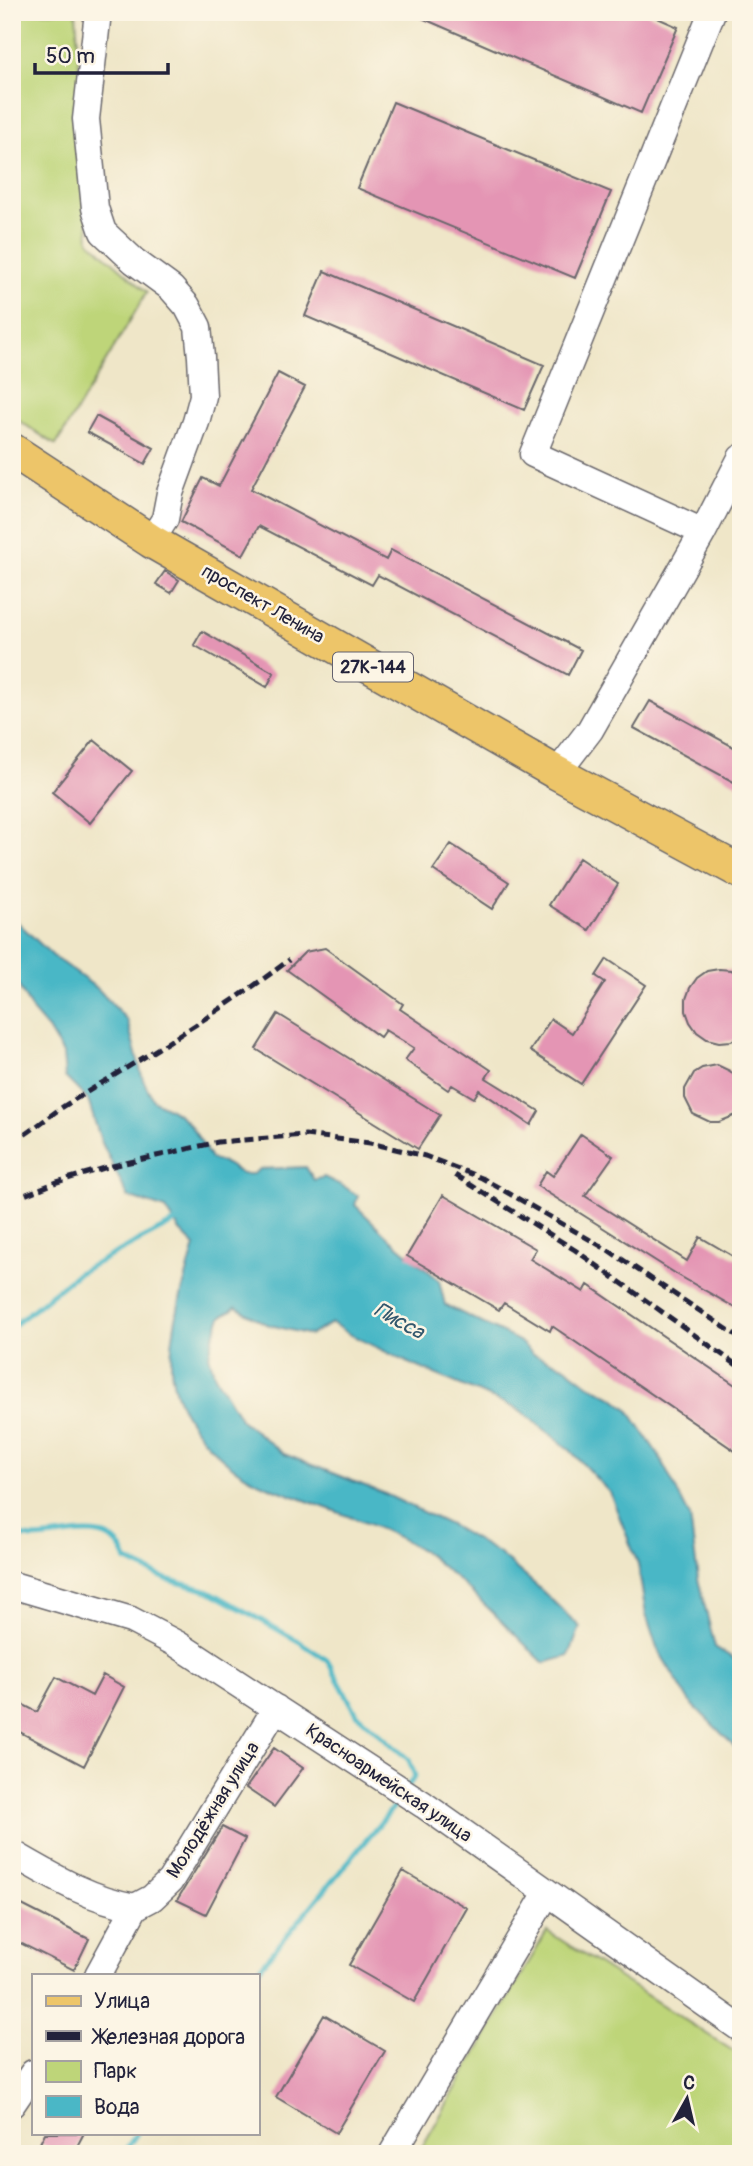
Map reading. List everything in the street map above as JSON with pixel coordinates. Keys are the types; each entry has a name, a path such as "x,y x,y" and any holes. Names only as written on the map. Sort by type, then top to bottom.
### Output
{"main road":[{"name":"проспект Ленина","path":"12,450 151,541 557,772 741,872"}],"street":[{"path":"98,12 86,119 95,208 103,232 134,261 171,288 187,306 198,327 203,396 170,494 165,519 151,541"},
{"path":"703,533 533,454 712,12"},
{"path":"557,772 590,730 703,533 741,458"},
{"name":"Красноармейская улица","path":"15,1592 131,1620 177,1644 424,1805 741,2029"},
{"name":"Молодёжная улица","path":"99,1974 135,1908 152,1898 170,1881 276,1708"},
{"path":"12,1853 70,1887 111,1903 135,1908"},
{"path":"392,2154 547,1893"},
{"path":"12,2104 32,2074"}],"green space":[{"path":"12,12 76,12 89,241 147,292 56,445 12,416"},
{"path":"547,1931 741,2056 741,2154 418,2154"}],"water":[{"name":"Писса","path":"12,917 54,957 98,989 127,1020 143,1080 154,1101 175,1112 188,1124 211,1159 242,1174 253,1174 260,1169 306,1167 314,1180 324,1177 345,1187 358,1196 355,1205 439,1280 445,1305 519,1341 533,1354 564,1366 628,1409 659,1456 690,1517 698,1579 715,1647 741,1663 741,1753 689,1701 657,1648 646,1615 638,1564 610,1493 570,1450 520,1410 409,1363 332,1323 310,1335 266,1324 236,1307 221,1317 209,1355 214,1374 241,1420 284,1454 383,1493 452,1526 498,1553 538,1587 580,1627 569,1656 544,1663 472,1593 422,1550 381,1529 248,1477 216,1453 202,1438 180,1404 171,1366 176,1320 195,1246 180,1231 166,1209 128,1197 101,1141 88,1100 65,1077 63,1054 48,1029 33,1012 12,974"}],"building":[{"path":"408,12 644,12 678,27 641,113"},
{"path":"393,102 611,192 575,278 357,188"},
{"path":"324,271 544,365 524,410 305,316"},
{"path":"278,373 305,387 251,489 386,560 391,550 581,650 568,675 378,575 372,585 259,526 243,555 181,522 203,478 219,486"},
{"path":"96,416 154,448 145,464 87,432"},
{"path":"165,571 179,580 171,593 156,584"},
{"path":"202,631 274,673 267,687 194,645"},
{"path":"650,701 741,751 741,786 634,728"},
{"path":"94,740 132,771 90,823 52,792"},
{"path":"451,844 509,882 492,909 433,870"},
{"path":"579,858 618,884 589,930 549,905"},
{"path":"325,948 403,1004 400,1009 491,1070 486,1078 539,1111 531,1125 479,1090 474,1098 452,1085 448,1090 405,1060 414,1048 385,1030 380,1037 287,970 305,952"},
{"path":"607,959 646,985 581,1084 530,1051 551,1019 572,1033 605,982 596,976"},
{"path":"719,969 741,974 741,1037 719,1042 707,1039 697,1032 686,1011 686,999 697,978 707,971"},
{"path":"278,1014 440,1115 418,1149 256,1049"},
{"path":"717,1065 730,1071 741,1083 741,1113 719,1122 710,1122 693,1114 685,1098 685,1089 694,1073"},
{"path":"581,1134 613,1156 585,1196 687,1261 700,1237 741,1261 741,1311 678,1275 537,1186 546,1171 553,1176"},
{"path":"443,1195 536,1249 530,1259 584,1292 588,1285 741,1389 741,1455 552,1326 550,1331 504,1303 499,1310 407,1256"},
{"path":"103,1675 124,1687 84,1766 12,1728 12,1699 37,1712 56,1677 92,1696"},
{"path":"274,1748 303,1768 274,1807 246,1788"},
{"path":"222,1827 245,1839 206,1914 177,1900"},
{"path":"403,1871 467,1908 414,2002 349,1965"},
{"path":"12,1900 89,1939 74,1970 12,1939"},
{"path":"324,2015 385,2051 336,2133 276,2097"},
{"path":"44,2134 83,2134 73,2154 61,2154 40,2143"}],"waterway":[{"path":"12,1327 78,1273 179,1220"},
{"path":"12,1534 34,1538 100,1534 120,1547 127,1561 166,1579 209,1591 300,1642 327,1660 357,1714 409,1760 415,1776 408,1786"},
{"path":"255,1974 401,1798"},
{"path":"123,2154 136,2134"}],"railway":[{"path":"12,1142 208,1016 289,960"},
{"path":"12,1200 57,1182 108,1167 218,1142 305,1135 370,1143 425,1156 482,1178 608,1250 739,1337"},
{"path":"455,1175 575,1250 741,1368"}]}
